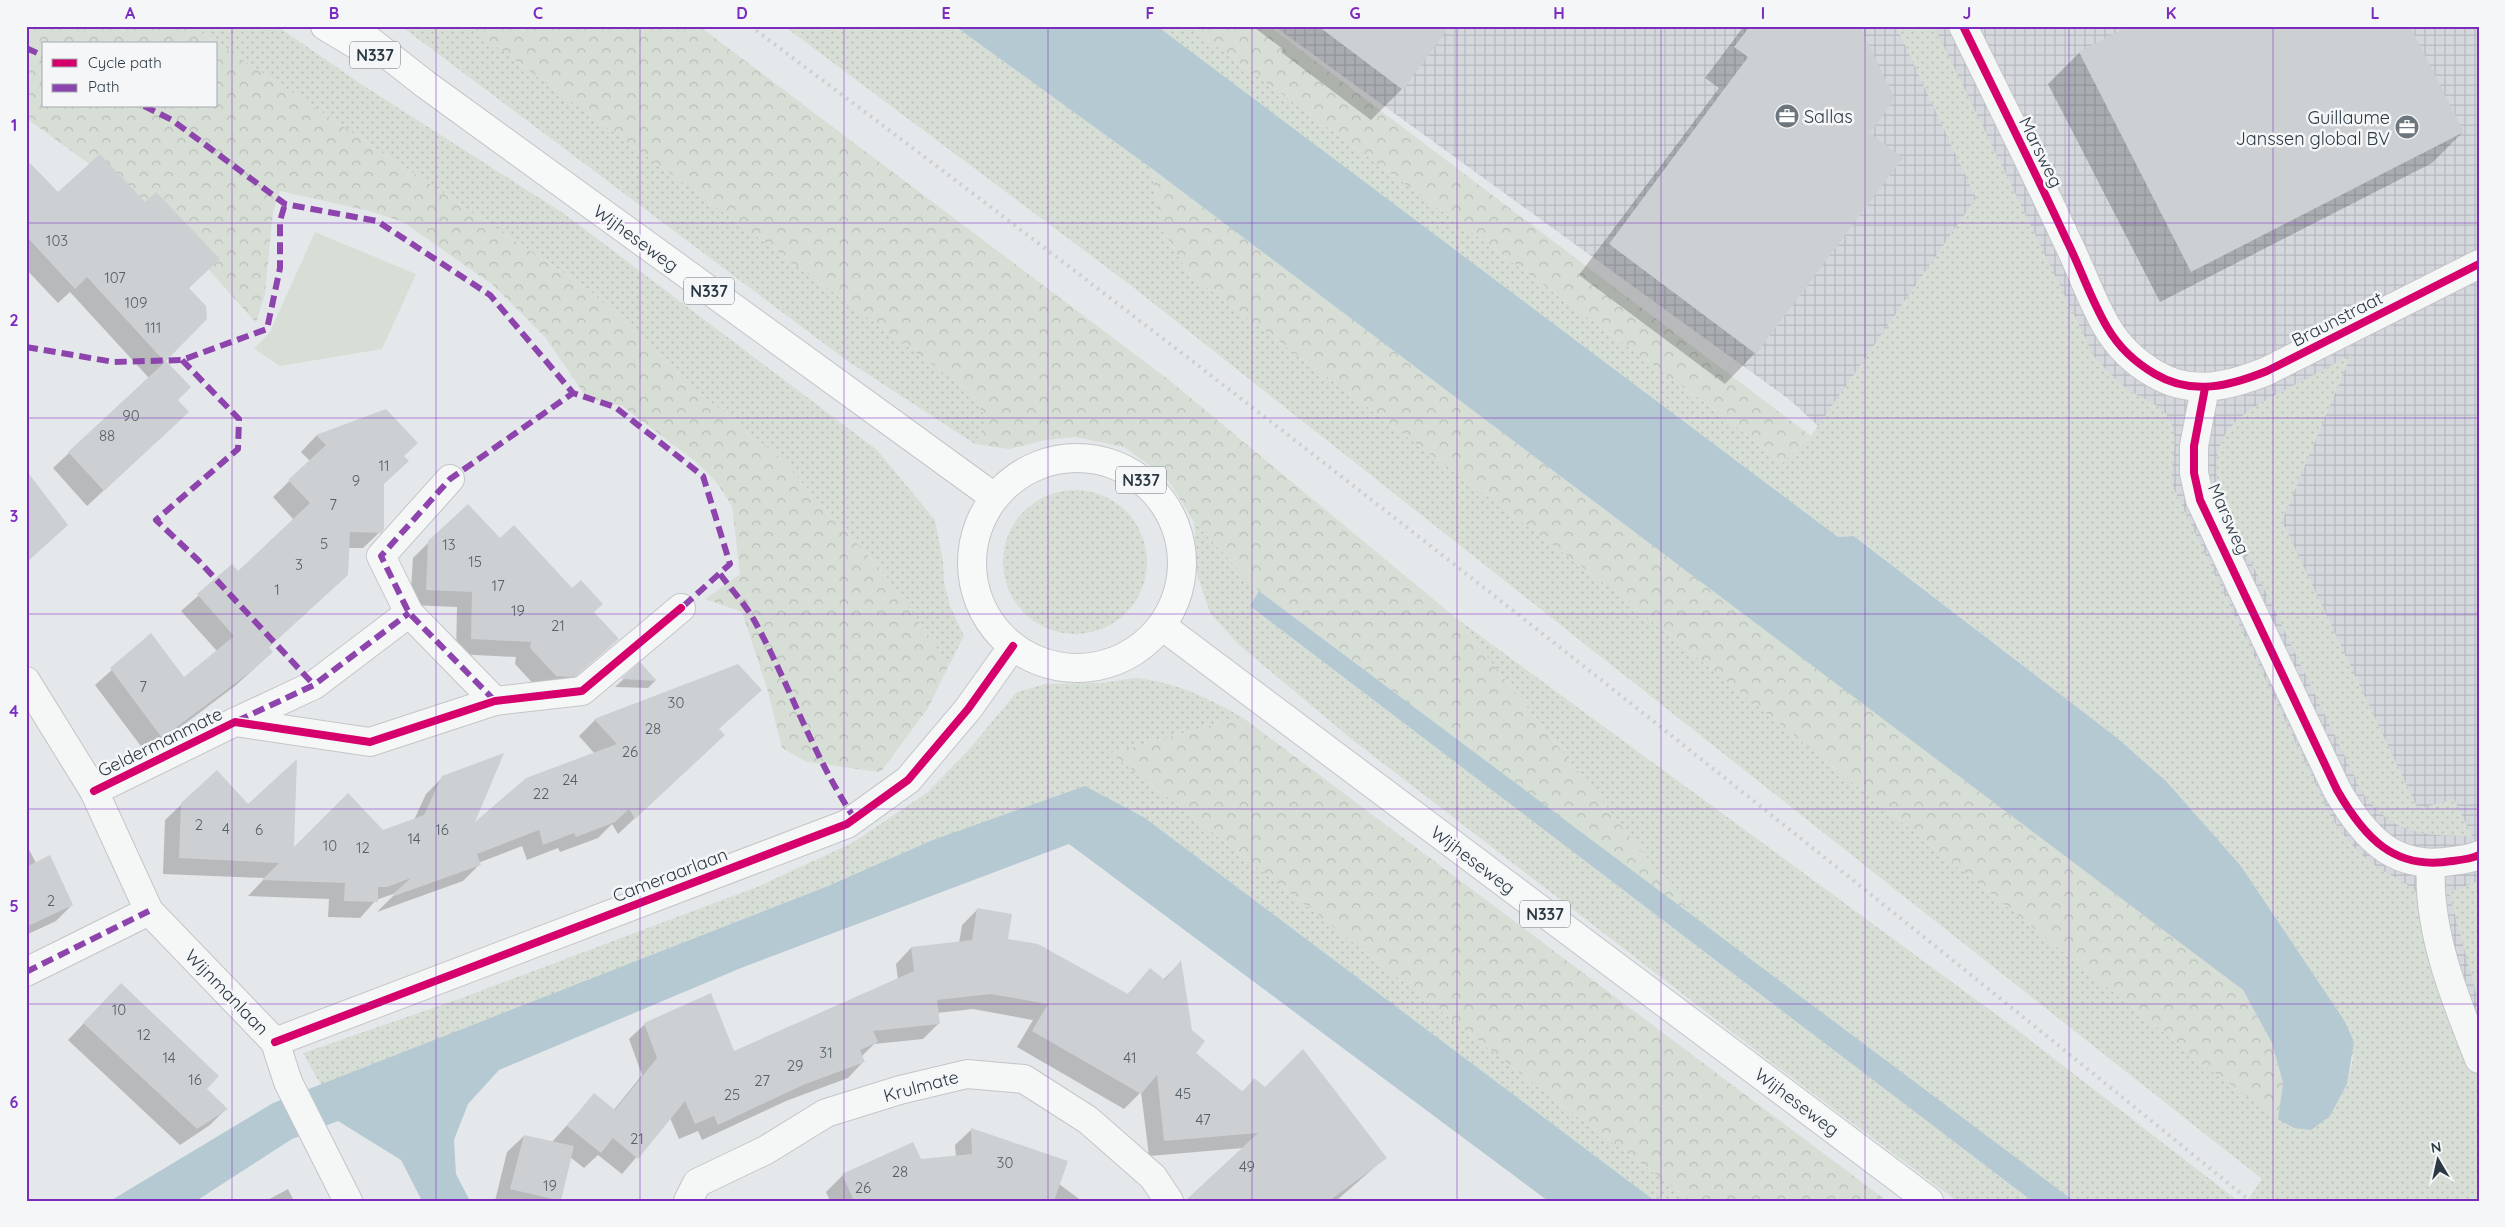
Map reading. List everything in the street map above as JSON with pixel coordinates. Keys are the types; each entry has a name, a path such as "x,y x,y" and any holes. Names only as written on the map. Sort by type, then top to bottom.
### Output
{"main road":[{"name":"Wijheseweg","path":"325,26 425,84"},
{"name":"Wijheseweg","path":"351,26 425,84 994,497"},
{"name":"N337","path":"1092,458 1126,469 1156,492 1175,522 1183,558 1178,594 1162,626 1131,654 1091,668 1050,665 1012,646 989,623 975,592 971,559 978,527 994,497 1021,473 1055,459 1092,458"},
{"name":"Wijheseweg","path":"1162,626 1929,1201"}],"street":[{"name":"Marsweg","path":"1963,26 2063,231 2107,327 2126,352 2155,374 2185,387 2205,388 2194,446 2194,473 2200,500 2337,790 2352,816 2374,841 2391,853 2431,865"},
{"name":"Braunstraat","path":"2205,388 2236,384 2267,371 2479,264"},
{"path":"450,479 381,556 409,613 495,701"},
{"name":"Geldermanmate","path":"235,722 370,742 495,701 582,691 681,608"},
{"name":"Geldermanmate","path":"94,791 314,685 409,613"},
{"name":"Cameraarlaan","path":"276,1042 847,824 908,780 968,709 1012,646"},
{"name":"Wijnmanlaan","path":"26,681 94,791 149,911 276,1042 288,1082 316,1141 348,1201"},
{"path":"2479,856 2431,865 2432,909 2463,1020 2479,1059"},
{"path":"26,972 149,911"},
{"name":"Krulmate","path":"688,1201 697,1183 766,1150 826,1113 900,1090 967,1074 1024,1079 1088,1120 1153,1177 1169,1201"}],"shaded area":[{"path":"1274,26 2479,26 2479,1038 2390,953 1790,400"}],"green space":[{"path":"26,26 192,26 216,42 42,42 42,108 218,108 218,43 589,290 708,400 779,457 883,572 949,665 928,708 879,772 807,762 782,748 767,688 742,612 705,599 740,574 732,506 717,483 695,461 622,406 587,398 545,337 493,285 403,222 369,211 280,191 273,212 265,294 256,323 162,217 26,118"},
{"path":"192,26 277,26 364,86 563,213 877,450 935,520 943,561 944,582 950,606 964,636 949,665 883,572 779,457 708,400 589,290"},
{"path":"401,26 468,26 970,392 987,419 975,444 846,360"},
{"path":"468,26 699,26 1169,380 1456,618 1693,916 1259,591 1194,522 1166,477 1124,447 1075,437 1046,440 1009,449 975,444 987,419 970,392"},
{"path":"784,26 955,26 1151,168 1163,231 1190,275 1617,593 2209,1069 2294,1128 2330,1116 2347,1084 2353,1058 2344,1020 2241,866 2166,781 2116,737 1855,536 1838,537 1157,26 1189,26 1720,414 1782,463 1811,436 1976,198 1896,26 1934,26 2095,358 2132,392 2163,410 2171,421 2174,436 2173,487 2331,817 2357,850 2369,861 2409,886 2418,894 2465,1047 2479,1078 2479,1201 2247,1201 2262,1179 1129,284"},
{"path":"1189,26 1269,26 1811,436 1782,463 1720,414"},
{"path":"1151,168 2243,990 2272,1043 2283,1083 2278,1119 2209,1069 1617,593 1190,275 1163,231"},
{"path":"315,232 416,274 382,349 280,366 254,349 270,332"},
{"path":"2351,355 2282,521 2418,809 2454,799 2472,836 2427,834 2405,828 2385,817 2363,794 2220,497 2217,458 2221,443 2238,419 2266,400"},
{"path":"1075,490 1103,495 1126,511 1142,534 1147,562 1142,590 1126,613 1103,629 1075,634 1047,629 1024,613 1008,590 1003,562 1008,534 1024,511 1047,495"},
{"path":"1194,522 1259,591 1250,606 2032,1201 1957,1201 1775,1065 1354,741 1238,644 1210,613 1197,574"},
{"path":"1456,618 2016,1029 2238,1201 2074,1201 1693,916"},
{"path":"1134,678 1163,683 1190,691 1242,717 1111,753 1552,1098 1692,1201 1655,1201 1145,818 930,841 828,886 321,1085 303,1053 456,1000 757,887 852,843 928,792 970,748 1017,692 1045,684 1102,683"},
{"path":"1242,717 1887,1201 1692,1201 1552,1098 1111,753"},
{"path":"2479,881 2479,1004 2449,892"}],"water":[{"path":"955,26 1157,26 1838,537 1854,536 2116,737 2166,781 2241,866 2344,1020 2354,1042 2347,1084 2330,1116 2311,1130 2294,1128 2278,1119 2283,1083 2272,1043 2243,990 1151,168"},
{"path":"1259,591 2074,1201 2032,1201 1250,606"},
{"path":"1085,786 1145,818 1655,1201 1548,1201 1069,844 741,968 499,1070 468,1104 454,1140 456,1174 470,1201 422,1201 401,1160 338,1121 292,1139 196,1201 110,1201 273,1103 828,886 930,841"}],"building":[{"path":"1318,26 1450,26 1403,90"},
{"path":"1750,26 1860,26 1895,99 1870,133 1903,158 1756,354 1609,244 1748,57 1734,47"},
{"path":"2128,26 2410,26 2464,132 2191,272 2079,52"},
{"path":"100,154 145,202 156,192 220,259 189,288 206,306 207,319 166,361 191,387 178,400 189,412 104,491 68,452 165,362 87,277 75,289 26,236 26,159 58,192"},
{"path":"386,409 418,443 404,456 409,461 384,484 384,529 381,533 350,532 348,575 269,647 273,652 253,670 162,738 110,668 151,633 184,677 234,636 197,594 232,564 238,571 310,503 288,480 326,445 316,435"},
{"path":"26,470 68,525 26,563"},
{"path":"468,504 500,538 514,525 572,588 581,580 603,604 594,612 619,639 576,676 556,676 530,648 531,642 471,639 472,592 426,590 428,541"},
{"path":"640,662 657,681 621,679"},
{"path":"738,664 762,690 719,729 725,735 635,819 629,809 615,822 576,837 574,833 543,845 539,830 477,854 481,865 394,896 393,894 411,878 387,887 378,887 378,902 344,901 345,883 262,880 279,863 179,858 181,803 217,770 248,804 297,759 294,847 348,793 383,830 424,815 442,776 504,753 475,822 526,778 617,744 594,719"},
{"path":"50,855 73,905 26,927 26,867"},
{"path":"977,908 1012,914 1008,939 1038,944 1128,994 1150,968 1165,980 1181,960 1192,1030 1205,1041 1196,1053 1243,1092 1254,1078 1265,1087 1303,1049 1387,1158 1329,1201 1185,1201 1258,1133 1164,1141 1157,1075 1141,1094 1032,1031 1048,1004 990,994 937,1000 940,1024 873,1031 878,1042 860,1050 865,1062 803,1085 718,1125 714,1116 695,1124 685,1101 638,1159 613,1138 601,1153 567,1126 594,1093 615,1110 657,1058 644,1023 711,993 734,1051 914,971 911,947 972,940"},
{"path":"121,983 219,1076 207,1089 228,1109 197,1129 83,1023"},
{"path":"971,1128 1068,1161 1054,1201 854,1201 842,1174 913,1142 921,1159 972,1154"},
{"path":"524,1135 574,1146 561,1201 510,1189"}],"railway":[{"path":"750,26 941,169 1507,606 1694,753 2250,1201"}],"marked path":[{"path":"26,48 42,55"},
{"path":"148,108 172,120 285,204 377,221 490,295 573,393 615,407 703,476 730,564 678,611"},
{"path":"26,347 114,362 182,360 267,329 280,268 280,221 285,204"},
{"path":"182,360 239,419 238,449 156,520 198,560 314,685"},
{"path":"495,701 409,613 381,556 450,479 573,393"},
{"path":"720,574 754,620 814,746 855,819"},
{"path":"237,721 314,685 409,613"},
{"path":"26,972 149,911"}],"cycle path":[{"path":"1963,26 2042,187 2107,327 2116,341 2134,359 2155,374 2169,381 2197,387 2211,386 2239,381 2267,371 2479,264"},
{"path":"2205,388 2194,446 2194,473 2200,500 2337,790 2347,807 2370,836 2383,847 2397,855 2413,861 2432,863 2462,860 2479,855"},
{"path":"94,791 235,722 370,742 495,701 582,691 681,608"},
{"path":"275,1042 847,824 908,780 968,709 1013,646"}],"place":[{"name":"Sallas","path":"1787,116"},
{"name":"Guillaume Janssen global BV","path":"2407,127"}]}
